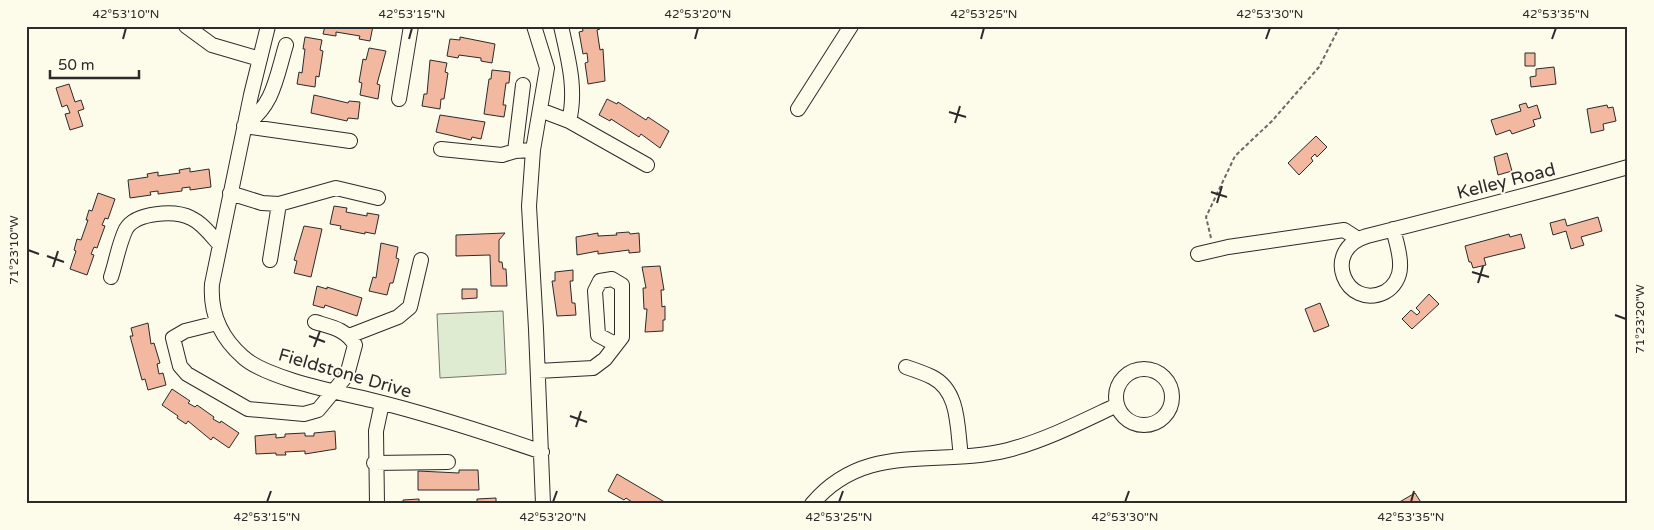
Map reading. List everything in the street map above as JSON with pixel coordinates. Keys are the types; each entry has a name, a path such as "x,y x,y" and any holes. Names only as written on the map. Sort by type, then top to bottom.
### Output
{"street":[{"path":"186,26 212,45 260,59"},
{"name":"Fieldstone Drive","path":"268,26 219,244 211,298 216,323 226,340 244,358 264,370 334,392 382,403 542,452"},
{"path":"399,99 411,26"},
{"path":"534,26 547,68 533,150 528,206 542,452 542,504"},
{"path":"561,26 573,86 574,103 569,121"},
{"path":"798,109 851,26"},
{"path":"244,126 258,116 270,100 286,45"},
{"path":"515,151 523,85"},
{"path":"540,110 569,121 647,165"},
{"path":"244,126 350,142"},
{"path":"441,148 502,155 515,151 533,150"},
{"name":"Kelley Road","path":"1358,239 1628,167"},
{"path":"230,193 262,203 279,204 336,188 378,198"},
{"path":"270,260 279,204"},
{"path":"111,277 126,230 133,221 145,217 174,214 190,218 204,228 219,244"},
{"path":"1198,254 1344,230 1358,239 1344,253 1341,262 1342,272 1352,289 1360,294 1379,294 1388,290 1399,274 1401,265 1393,229"},
{"path":"349,336 398,317 410,307 421,260"},
{"path":"216,323 185,331 173,338 180,366 187,374 248,409 304,414 318,410 347,375 354,345 349,336 339,330 315,322"},
{"path":"538,371 593,368 605,359 615,344"},
{"path":"906,367 932,376 946,387 953,401 961,456"},
{"path":"1137,370 1155,371 1163,376 1172,391 1169,410 1163,418 1146,425 1128,420 1117,405 1118,387 1122,379 1137,370"},
{"path":"376,504 374,463 376,431 382,403"},
{"path":"812,504 824,489 843,476 864,466 1006,450 1063,431 1117,405"},
{"path":"374,463 448,462"}],"path":[{"path":"1214,250 1206,217 1235,156 1272,121 1319,67 1340,26"}],"green space":[{"path":"503,311 506,374 440,378 437,314"}],"building":[{"path":"325,26 373,26 370,41 359,39 360,36 336,32 336,36 323,34"},
{"path":"582,26 600,26 600,29 597,30 600,50 603,49 605,81 588,84 585,63 588,62 587,53 583,54 579,32 583,31"},
{"path":"305,37 322,40 320,50 323,51 319,77 316,76 315,87 297,84 299,72 302,73"},
{"path":"460,37 495,44 492,63 481,61 481,58 459,55 458,58 447,56 450,39 460,40"},
{"path":"369,48 386,51 377,84 380,85 378,99 360,95 362,83 359,82 363,59 366,60"},
{"path":"1525,53 1535,53 1535,66 1525,66"},
{"path":"430,60 447,63 445,72 448,73 444,99 441,99 440,109 422,106 424,94 427,94"},
{"path":"1554,67 1556,84 1531,87 1530,77 1536,76 1536,69"},
{"path":"492,70 510,72 509,83 506,83 503,105 506,105 504,117 484,114"},
{"path":"69,84 75,102 81,100 84,109 78,111 83,126 70,130 65,114 70,113 67,105 62,107 56,88"},
{"path":"314,95 348,103 349,101 360,102 358,119 348,118 347,121 311,113"},
{"path":"607,99 617,104 618,102 646,120 648,117 669,131 660,148 641,134 639,137 611,119 610,121 599,115"},
{"path":"1526,103 1528,108 1537,105 1541,118 1533,120 1535,126 1512,134 1510,130 1496,135 1491,120 1521,111 1519,105"},
{"path":"1607,105 1608,108 1613,107 1616,121 1603,124 1604,130 1591,133 1587,109"},
{"path":"440,115 485,122 481,139 472,137 471,140 436,132"},
{"path":"1316,136 1327,147 1317,157 1315,154 1311,158 1313,161 1299,175 1288,163"},
{"path":"1507,153 1512,171 1498,175 1494,157"},
{"path":"190,168 190,172 209,169 211,187 190,190 190,187 182,188 182,191 158,194 158,191 150,192 151,195 130,198 128,180 148,177 147,174 158,172 158,176 180,173 179,170"},
{"path":"98,193 115,199 108,219 105,218 102,225 105,226 97,248 94,247 91,254 94,255 87,275 70,269 76,251 74,250 77,239 81,240 88,220 86,220 89,210 92,211"},
{"path":"334,206 347,208 346,212 367,216 367,213 379,215 375,234 340,229 341,226 330,224"},
{"path":"1598,217 1602,231 1581,237 1584,245 1571,249 1566,231 1553,235 1550,223 1565,219 1567,226"},
{"path":"304,226 322,229 311,277 294,273 297,261 294,260"},
{"path":"629,232 630,234 639,233 640,252 629,253 629,250 598,254 598,251 577,255 576,237 598,233 598,236"},
{"path":"505,233 499,240 499,262 502,262 503,269 506,269 507,286 491,286 490,255 456,256 456,235"},
{"path":"1509,234 1510,237 1521,234 1525,248 1484,258 1486,265 1473,268 1471,262 1469,262 1465,246"},
{"path":"381,243 398,247 396,258 399,259 393,283 390,283 387,295 369,291 373,277 376,278"},
{"path":"660,266 664,290 661,290 662,307 665,306 663,331 645,332 647,309 644,309 643,288 646,288 642,267"},
{"path":"573,270 573,281 570,281 572,303 575,303 576,315 557,316 552,281 555,281 555,272"},
{"path":"317,286 327,289 327,287 362,298 357,316 325,305 324,308 313,305"},
{"path":"462,289 477,289 477,298 462,299"},
{"path":"1429,294 1439,304 1412,329 1402,319 1411,310 1417,315 1420,312 1416,308"},
{"path":"1320,303 1329,326 1314,332 1305,309"},
{"path":"148,323 151,344 154,343 160,363 157,364 159,374 163,373 166,385 148,390 145,379 142,380 130,336 133,336 131,328"},
{"path":"172,389 190,401 188,403 195,407 197,405 214,417 213,419 220,423 221,421 239,433 229,448 213,437 211,440 188,421 186,424 162,405"},
{"path":"335,431 336,449 305,454 305,451 285,452 286,455 276,455 276,453 256,454 255,436 276,434 276,438 285,437 285,434 305,433 305,436 314,436 314,433"},
{"path":"459,470 478,470 479,490 418,490 418,471 459,473"},
{"path":"617,474 668,504 635,504 626,498 624,500 608,491"},
{"path":"1415,493 1422,504 1396,504"},
{"path":"496,498 496,504 477,504 477,499"},
{"path":"419,499 419,504 403,504 403,500"}]}
